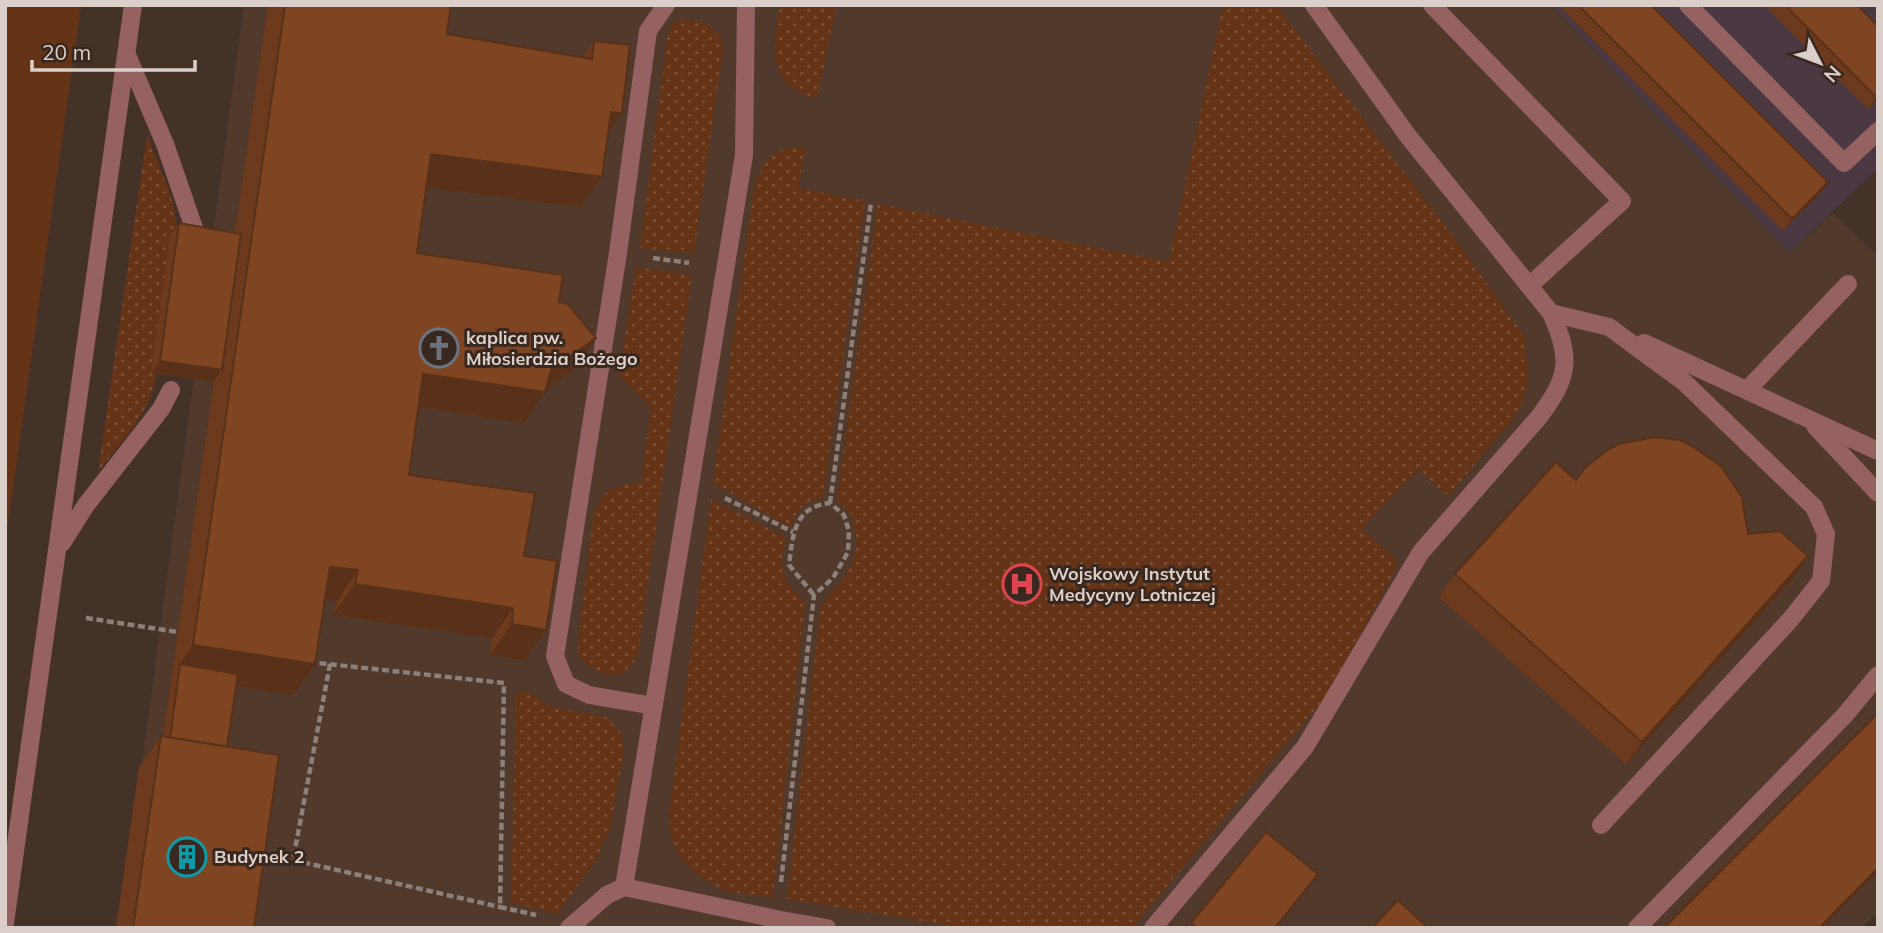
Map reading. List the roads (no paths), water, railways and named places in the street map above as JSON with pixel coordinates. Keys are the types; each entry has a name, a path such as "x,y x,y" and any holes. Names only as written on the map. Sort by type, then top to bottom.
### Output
{"lane":[{"path":"5,923 133,5"},
{"path":"654,706 589,695 566,684 555,656 618,253 648,31 666,5"},
{"path":"624,887 744,155 746,5"},
{"path":"1153,928 1305,747 1421,552 1557,394 1565,368 1563,340 1551,313 1408,135 1314,5"},
{"path":"1432,5 1622,201 1530,286"},
{"path":"1688,5 1844,163 1878,131"},
{"path":"127,55 165,144 195,231"},
{"path":"1747,390 1848,284"},
{"path":"1551,313 1609,327 1878,451"},
{"path":"1601,825 1798,610 1821,580 1826,534 1814,507 1684,382 1609,327"},
{"path":"58,549 86,505 161,409 171,390"},
{"path":"1808,418 1878,493"},
{"path":"1637,928 1845,715 1878,675"},
{"path":"571,925 607,895 624,887 827,928"}],"place":[{"name":"kaplica pw. Miłosierdzia Bożego","path":"439,348"},
{"name":"Wojskowy Instytut Medycyny Lotniczej","path":"1022,584"},
{"name":"Budynek 2","path":"187,857"}]}
